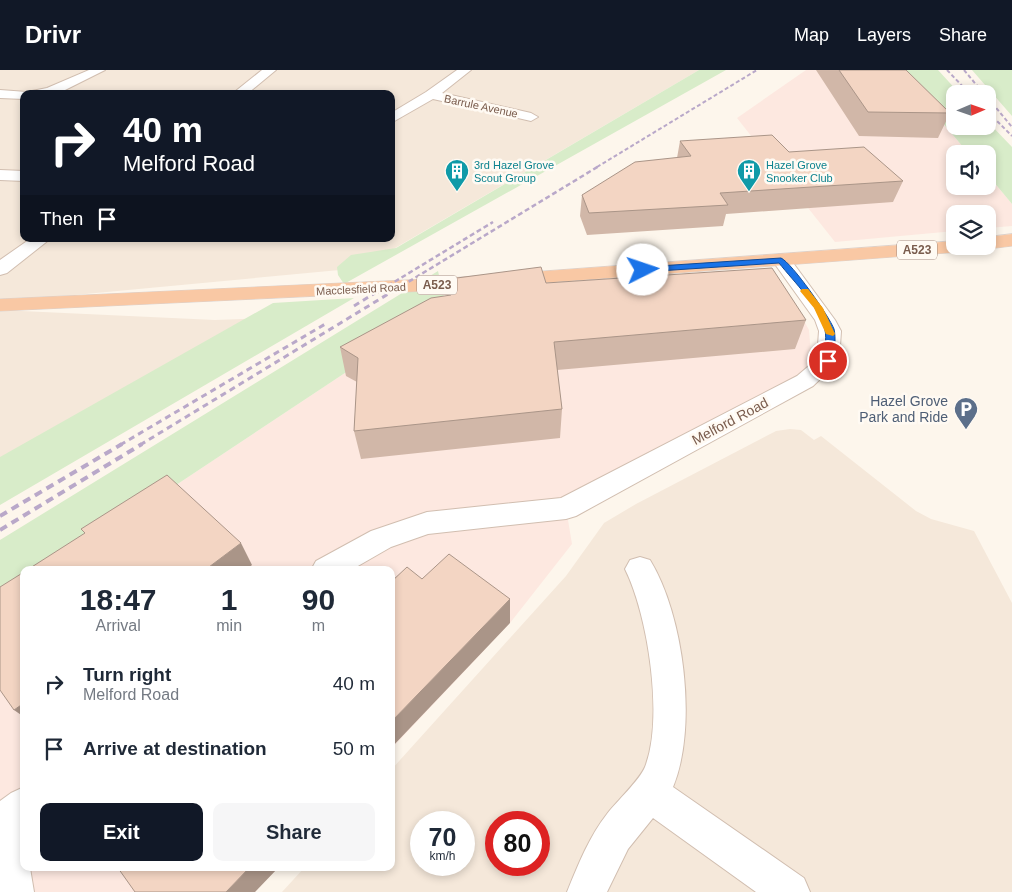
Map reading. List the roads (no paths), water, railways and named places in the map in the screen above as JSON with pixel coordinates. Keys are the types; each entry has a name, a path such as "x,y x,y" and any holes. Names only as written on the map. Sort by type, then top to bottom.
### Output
{"highway":[{"path":"996,242 1012,240"},
{"name":"Macclesfield Road","path":"0,305 430,286 946,247"}],"street":[{"path":"53,90 99,70"},
{"path":"243,90 270,70"},
{"path":"395,116 431,95 465,70"},
{"path":"0,94 20,94"},
{"name":"Barrule Avenue","path":"431,95 531,117"},
{"path":"0,175 20,176"},
{"path":"0,269 37,242"},
{"name":"Melford Road","path":"333,566 381,539 427,523 532,521 566,508 804,381 828,361 830,331 818,308 781,260"},
{"path":"587,892 597,865 619,830 661,775 668,738 670,702 652,598 646,575 640,569"},
{"path":"648,792 790,892"},
{"path":"8,817 14,892"}],"railway":[{"path":"597,167 757,70"},
{"path":"947,70 961,85"},
{"path":"964,70 976,85"},
{"path":"996,108 1012,127"},
{"path":"996,120 1012,136"},
{"path":"395,290 599,166"},
{"path":"381,290 493,222"},
{"path":"354,306 383,288"},
{"path":"140,445 398,288"},
{"path":"120,445 327,323"},
{"path":"0,516 122,444"},
{"path":"0,530 142,444"}],"place":[{"name":"3rd Hazel Grove Scout Group","path":"457,192"},
{"name":"Hazel Grove Snooker Club","path":"749,192"},
{"name":"Hazel Grove Park and Ride","path":"966,430"}]}
